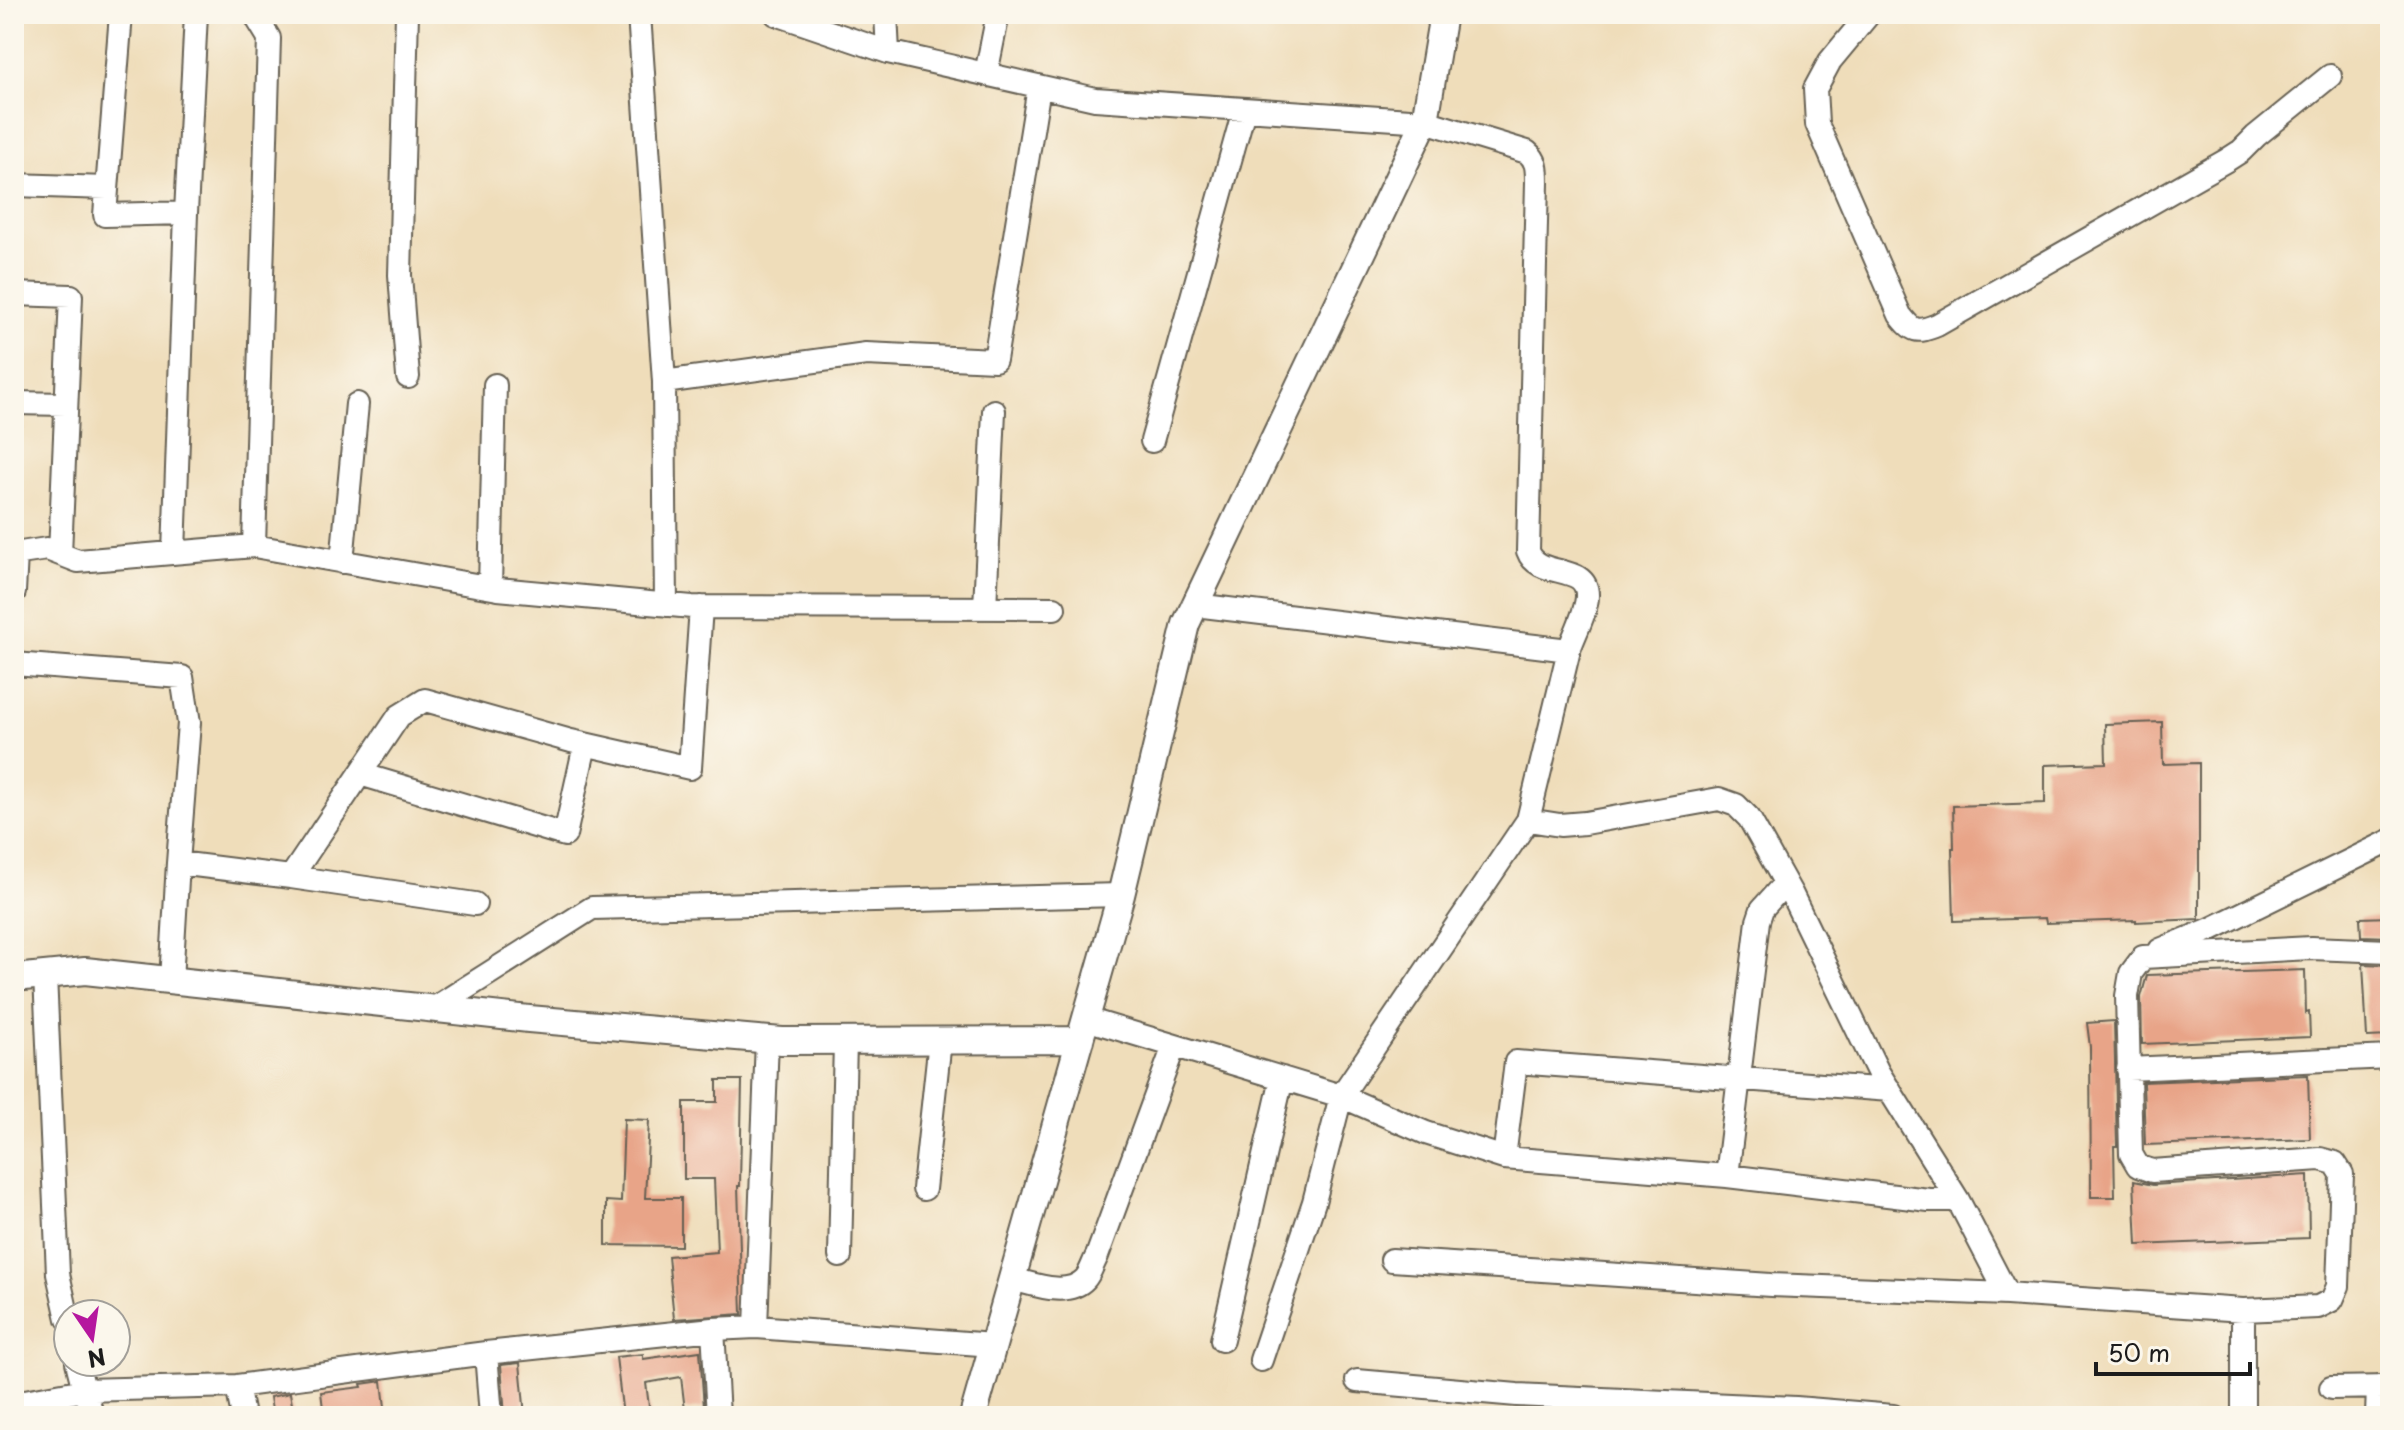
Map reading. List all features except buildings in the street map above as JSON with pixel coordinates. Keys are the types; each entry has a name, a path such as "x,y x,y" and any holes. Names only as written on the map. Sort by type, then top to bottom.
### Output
{"street":[{"path":"121,14 105,215 186,213"},
{"path":"174,553 196,14"},
{"path":"254,546 269,38 258,20 259,14"},
{"path":"407,14 400,275 408,377"},
{"path":"639,14 664,382 666,605"},
{"path":"776,14 888,52 1095,99 1425,121 1527,152 1536,165 1528,551 1531,561 1540,566 1574,575 1585,586 1587,598 1569,650 1528,820 1341,1096 1314,1202 1261,1360"},
{"path":"886,14 888,52"},
{"path":"986,74 998,14"},
{"path":"973,1416 1121,895 1186,624 1425,121 1443,14"},
{"path":"1869,14 1830,61 1815,89 1817,124 1900,315 1909,327 1921,331 1937,325 2227,160 2330,76"},
{"path":"664,382 866,354 995,360 1039,87"},
{"path":"1152,441 1244,110"},
{"path":"14,185 107,188"},
{"path":"14,294 71,296 60,554"},
{"path":"490,587 495,385"},
{"path":"14,403 66,404"},
{"path":"342,562 357,404"},
{"path":"985,608 994,411"},
{"path":"14,592 15,554 47,549 78,561 254,546 490,587 666,605 1054,608"},
{"path":"1195,605 1569,650"},
{"path":"291,877 399,716 425,700 585,745 690,768 701,607"},
{"path":"14,664 182,677 189,723 171,980"},
{"path":"360,774 565,835 585,745"},
{"path":"1528,820 1560,825 1719,799 1736,805 1749,818 1785,883 1878,1072 1958,1200 2007,1294"},
{"path":"1392,1260 1771,1285 2007,1294 2243,1310 2318,1307 2332,1300 2338,1286 2342,1174 2335,1163 2320,1159 2152,1171 2138,1166 2131,1154 2127,996 2131,973 2143,957 2211,929 2390,841"},
{"path":"178,863 475,904"},
{"path":"1727,1176 1758,921 1762,909 1785,883"},
{"path":"433,1009 592,908 1121,895"},
{"path":"2143,957 2311,948 2390,951"},
{"path":"14,978 85,971 433,1009 767,1040 940,1040 1083,1029 1174,1046 1341,1096 1426,1133 1504,1158 1727,1176 1929,1200 1958,1200"},
{"path":"45,975 58,1274 63,1298"},
{"path":"756,1327 767,1040"},
{"path":"924,1189 940,1040"},
{"path":"840,1256 845,1041"},
{"path":"1012,1279 1055,1289 1073,1286 1085,1279 1097,1256 1174,1046"},
{"path":"2128,1069 2390,1057"},
{"path":"1504,1158 1516,1062 1890,1090"},
{"path":"1222,1340 1282,1078"},
{"path":"2243,1310 2243,1416"},
{"path":"14,1403 84,1390 237,1386 486,1353 713,1329 756,1327 993,1345"},
{"path":"713,1329 718,1416"},
{"path":"486,1353 491,1416"},
{"path":"81,1378 93,1416"},
{"path":"1357,1381 1517,1395 1893,1416"},
{"path":"237,1386 243,1416"},
{"path":"2331,1388 2384,1387 2377,1416"}]}
